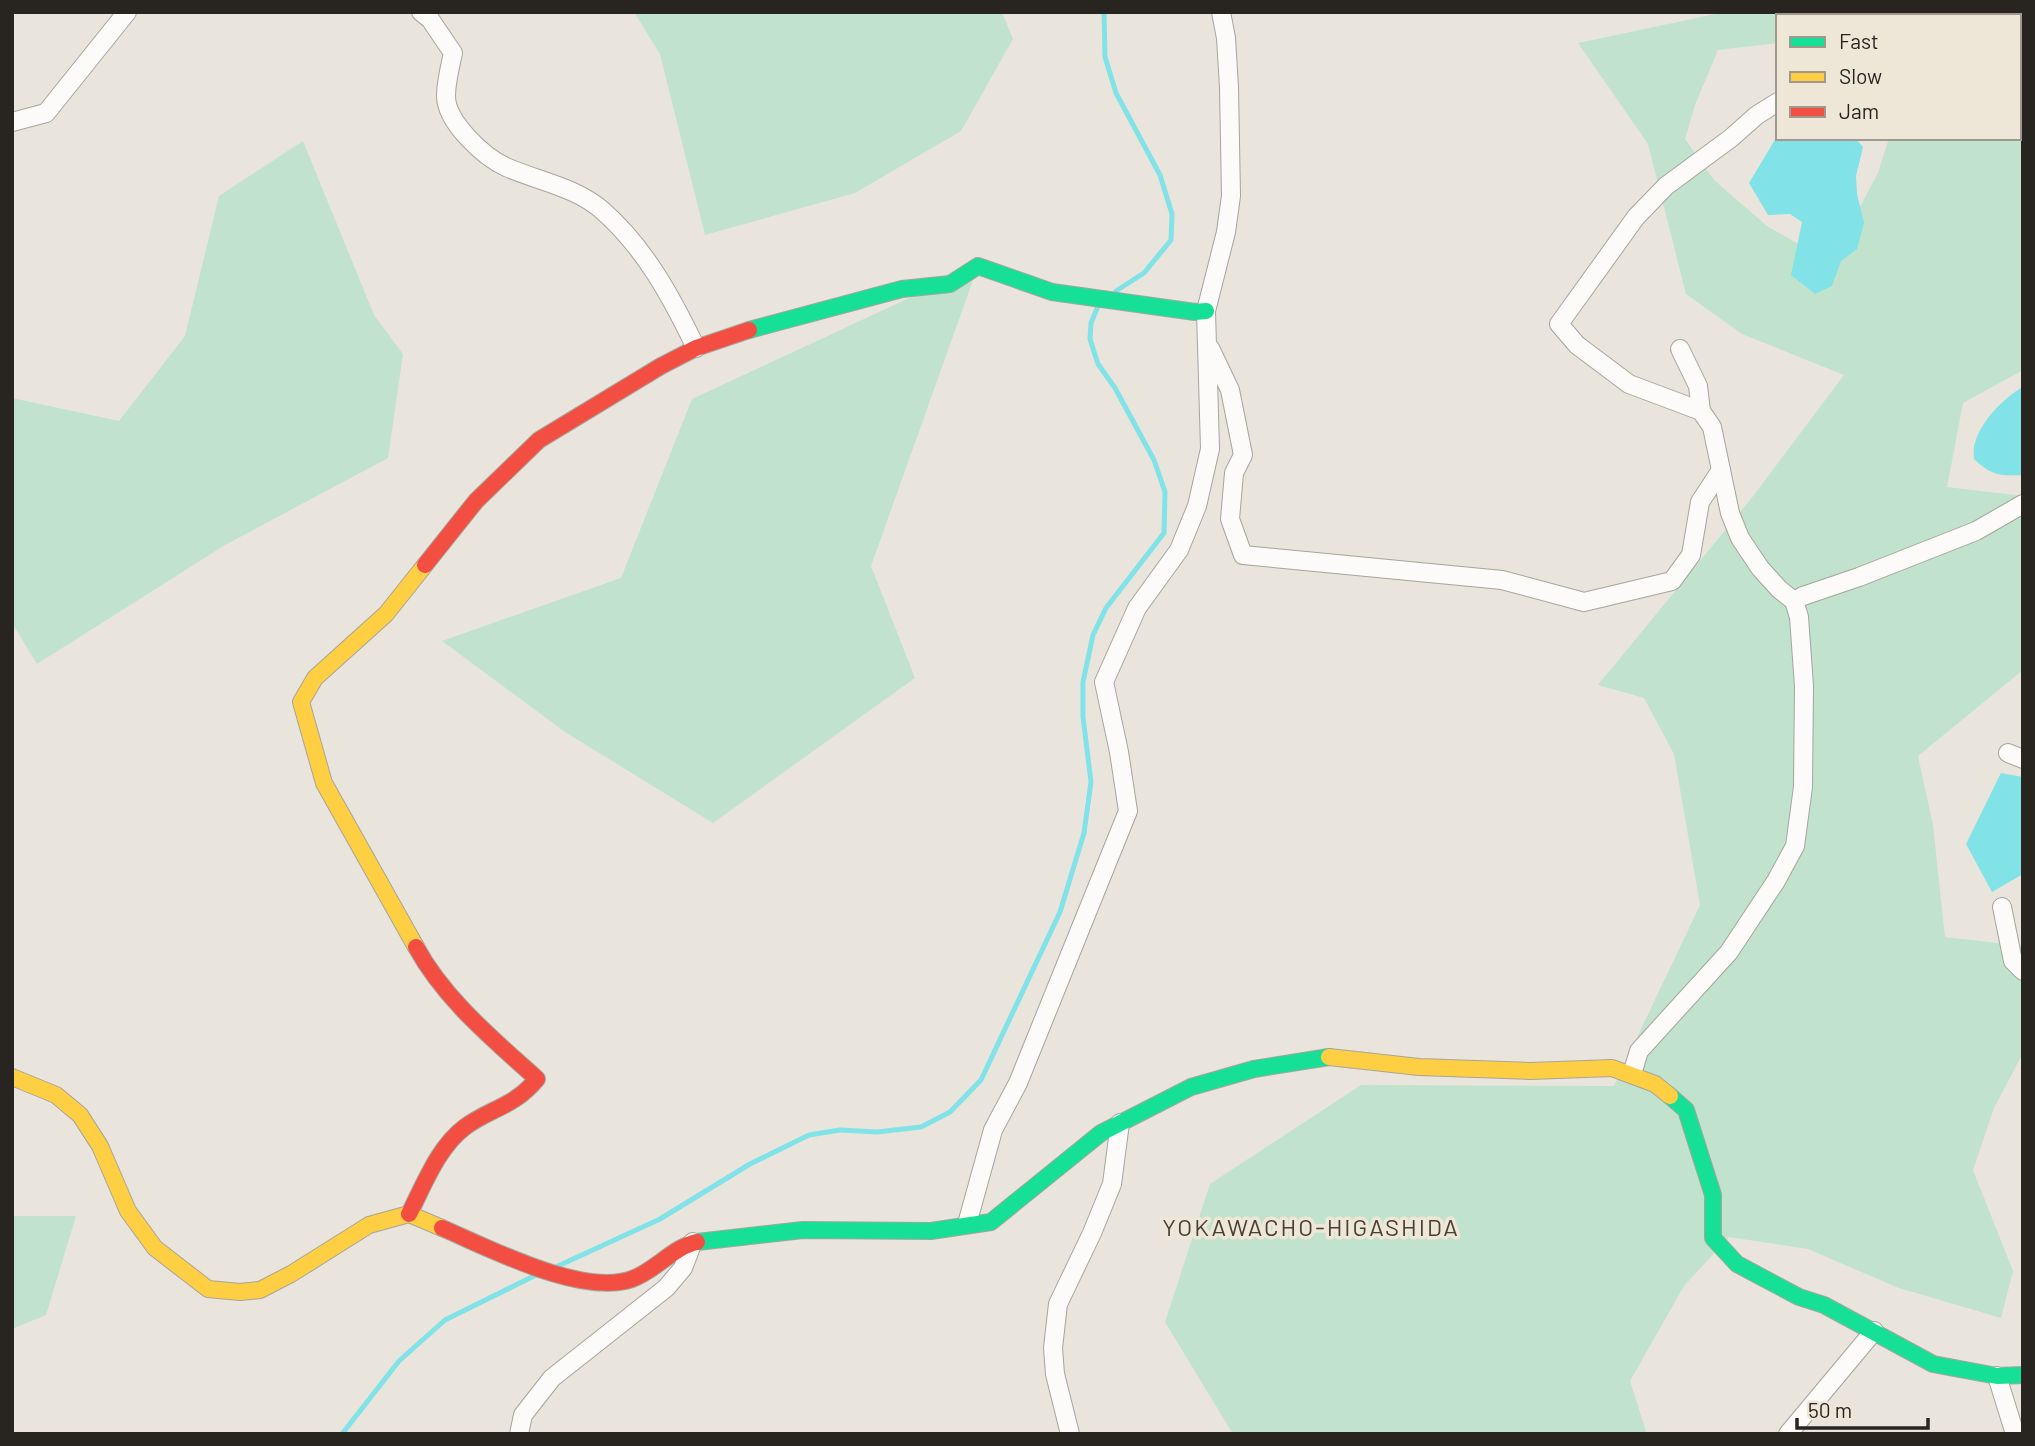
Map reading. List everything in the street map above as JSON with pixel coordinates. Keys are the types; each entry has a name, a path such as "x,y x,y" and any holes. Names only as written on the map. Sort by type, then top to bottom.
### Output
{"street":[{"path":"12,122 46,113 127,12"},
{"path":"421,12 430,19 453,53 445,98 453,120 464,135 503,165 569,190 602,209 635,244 673,300 696,348"},
{"path":"967,1224 993,1130 1018,1083 1128,811 1104,682 1137,608 1179,550 1197,506 1210,449 1206,311 1226,232 1231,197 1229,87 1226,38 1221,12"},
{"path":"1701,411 1629,384 1577,345 1559,324 1636,217 1666,186 1776,103"},
{"path":"409,1214 457,1133 526,1093 537,1079 467,1015 425,964 324,783 300,702 315,678 386,614 476,501 539,440 661,366 696,348 736,333 902,289 950,284 978,266 1052,292 1195,312 1206,311"},
{"path":"1207,341 1230,390 1243,455 1234,473 1230,519 1243,555 1502,580 1584,602 1672,581 1691,555 1700,502 1721,470"},
{"path":"1632,1074 1639,1051 1728,952 1776,881 1795,846 1803,787 1804,686 1799,617 1794,601 1760,568 1740,538 1730,513 1712,426 1701,411 1698,386 1680,349"},
{"path":"1794,601 1976,531 2023,504"},
{"path":"2002,907 2013,961 2023,971"},
{"path":"12,1077 56,1095 80,1115 100,1146 128,1211 155,1248 208,1289 240,1292 260,1290 291,1274 369,1225 409,1214 526,1264 583,1282 615,1283 633,1279 693,1242 803,1230 931,1231 991,1222 1101,1133 1191,1087 1254,1069 1332,1057 1419,1067 1530,1071 1612,1068 1655,1084 1686,1110 1713,1195 1713,1238 1737,1264 1799,1297 1824,1305 1933,1364 1997,1376 2023,1375"},
{"path":"1070,1434 1055,1374 1053,1348 1058,1304 1112,1184 1120,1123"},
{"path":"520,1434 523,1415 552,1378 666,1288 683,1268 693,1242"},
{"path":"1790,1433 1874,1331"},
{"path":"1997,1376 2015,1434"}],"green space":[{"path":"634,12 1002,12 1013,39 961,131 855,193 705,235 660,54"},
{"path":"1725,12 1792,12 1776,14 1776,43 1718,50 1695,105 1685,139 1714,180 1767,226 1807,249 1854,218 1878,173 1888,140 2021,140 2021,14 1960,14 2023,12 2023,370 1963,403 1947,487 2023,496 2023,670 1918,756 1933,825 1945,937 2023,946 2023,1053 1994,1108 1973,1170 2013,1271 2001,1318 1899,1288 1808,1249 1729,1237 1684,1286 1630,1381 1647,1434 1233,1434 1165,1322 1210,1184 1361,1085 1614,1086 1700,905 1674,754 1644,698 1598,685 1754,495 1844,375 1742,334 1686,294 1648,144 1578,43"},
{"path":"303,141 374,315 403,354 388,458 225,545 37,664 12,623 12,398 119,421 185,336 219,196"},
{"path":"978,266 871,566 915,678 713,823 565,732 442,641 621,578 692,399"},
{"path":"12,1216 76,1216 46,1315 12,1329"}],"water":[{"path":"1776,138 1857,140 1863,147 1856,176 1864,223 1857,249 1841,261 1832,286 1815,294 1791,275 1802,222 1790,214 1768,215 1749,183"},
{"path":"2021,388 2023,475 1997,474 1974,459 1974,445 1982,427 1994,411"},
{"path":"2001,773 2023,777 2023,874 1992,892 1966,844"}],"waterway":[{"path":"1104,12 1105,57 1116,93 1160,175 1172,214 1171,240 1144,273 1116,291"},
{"path":"558,1266 660,1219 750,1164 809,1135 840,1130 877,1132 921,1127 950,1112 981,1080 1060,912 1084,833 1091,782 1083,717 1083,682 1093,635 1106,608 1164,533 1165,492 1154,460 1115,388 1098,364 1090,339 1091,323 1098,306"},
{"path":"342,1434 399,1361 445,1320 536,1275"}],"traffic: fast":[{"path":"749,330 902,289 950,284 978,266 1052,292 1195,312 1206,311"},
{"path":"697,1242 803,1230 931,1231 991,1222 1101,1133 1191,1087 1254,1069 1329,1057"},
{"path":"1670,1096 1686,1110 1713,1195 1713,1238 1737,1264 1799,1297 1824,1305 1933,1364 1997,1376 2023,1375"}],"traffic: slow":[{"path":"416,947 324,783 301,702 315,678 386,614 425,565"},
{"path":"1329,1057 1419,1067 1530,1071 1612,1068 1655,1084 1670,1096"},
{"path":"12,1077 56,1095 80,1115 100,1146 128,1211 155,1248 208,1289 240,1292 260,1290 291,1274 369,1225 409,1214 442,1228"}],"traffic: jam":[{"path":"425,565 476,501 539,440 661,366 696,348 749,330"},
{"path":"409,1214 433,1167 455,1135 520,1096 537,1079 455,1002 416,947"},
{"path":"442,1228 536,1268 562,1276 611,1283 632,1279 680,1249 697,1242"}],"district":[{"name":"YOKAWACHO-HIGASHIDA","path":"1311,1226"}]}
